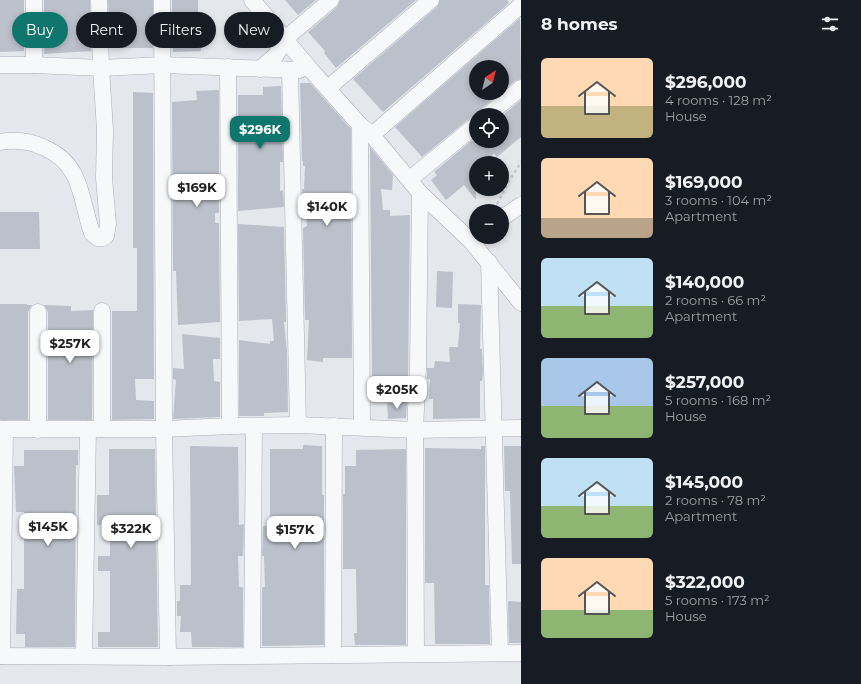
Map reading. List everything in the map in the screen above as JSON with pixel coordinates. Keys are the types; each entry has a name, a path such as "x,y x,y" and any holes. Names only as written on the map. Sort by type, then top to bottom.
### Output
{"street":[{"path":"34,0 34,65"},
{"path":"0,142 22,141 38,144 53,151 65,160 73,171 79,184 92,233 98,238 103,238 106,236 108,224 104,178 105,130 99,0"},
{"path":"162,0 164,429 168,657"},
{"path":"252,0 310,69 410,179 420,193 469,236"},
{"path":"260,69 276,55 285,39 331,0"},
{"path":"328,88 431,0"},
{"path":"366,130 521,5"},
{"path":"0,65 101,68 163,65 290,70 310,69"},
{"path":"228,67 230,426"},
{"path":"290,70 298,426"},
{"path":"497,108 521,88"},
{"path":"362,427 366,130"},
{"path":"410,179 469,131"},
{"path":"416,654 415,430 418,367 420,193"},
{"path":"509,209 521,205"},
{"path":"476,244 488,262 521,303"},
{"path":"488,262 500,653"},
{"path":"84,656 102,311"},
{"path":"38,312 38,430"},
{"path":"521,428 415,430 334,426 230,426 164,429 3,429 1,656 168,657 521,653"},
{"path":"252,655 254,426"},
{"path":"333,655 334,426"}],"path":[{"path":"502,204 509,181 521,162"}],"building":[{"path":"0,0 24,0 24,12 12,12 12,48 24,48 24,51 0,52"},
{"path":"44,0 90,0 90,12 76,12 76,48 91,48 91,51 44,54 44,48 68,48 68,12 44,12"},
{"path":"108,0 153,0 153,12 145,12 145,48 137,48 137,12 108,12"},
{"path":"172,0 198,0 198,12 172,12"},
{"path":"285,0 316,0 298,15"},
{"path":"340,0 416,0 336,68 324,53 325,51 308,32 337,7"},
{"path":"440,0 507,0 509,3 383,112 353,79 437,7"},
{"path":"520,18 521,79 509,86 509,60 472,60"},
{"path":"173,48 201,48 201,51 173,52"},
{"path":"469,62 469,100 492,100 482,108 469,108 469,119 422,157 395,127"},
{"path":"300,83 310,83 351,129 352,358 323,358 323,362 307,360 309,320 305,320 303,228 307,226 302,189 304,189 305,166 303,166 302,161"},
{"path":"281,86 283,162 280,162 280,191 283,190 284,207 238,211 238,95 263,95 263,87"},
{"path":"219,90 219,213 215,213 215,223 219,223 220,322 178,325 176,271 173,271 172,102 197,100 196,91"},
{"path":"133,92 153,93 154,379 135,379 136,400 154,401 154,419 112,420 112,311 137,311 137,248 133,248"},
{"path":"521,100 521,137 509,147 509,110"},
{"path":"469,143 469,148 508,148 498,156 494,153 492,156 469,156 469,191 464,185 446,200 431,180 437,175 434,172"},
{"path":"370,147 393,175 392,190 381,189 383,210 390,210 390,216 410,215 408,379 405,379 405,376 372,377"},
{"path":"0,212 39,212 40,249 0,249"},
{"path":"238,224 284,227 286,322 284,322 287,352 288,412 264,413 264,416 239,416 239,340 270,344 270,341 274,341 272,319 239,321"},
{"path":"437,271 453,272 452,308 436,307"},
{"path":"0,304 32,305 28,312 28,420 0,420"},
{"path":"458,304 481,305 480,349 482,349 483,373 482,381 480,381 480,418 433,419 433,399 429,399 430,379 427,379 427,368 434,368 435,361 450,362 449,347 458,347 460,323 458,323"},
{"path":"44,305 71,306 71,311 93,310 92,420 48,420 48,312"},
{"path":"182,334 220,338 220,359 213,359 214,381 220,382 220,417 173,419 176,380 173,379 173,368 184,369"},
{"path":"407,402 406,418 388,419 387,403"},
{"path":"303,445 322,446 322,495 324,495 324,645 262,646 262,587 265,587 264,556 262,556 263,526 270,526 270,449 303,449"},
{"path":"190,446 238,447 239,525 244,524 243,556 238,556 239,587 243,587 243,647 192,647 191,632 180,632 181,616 177,616 177,601 180,601 180,585 191,585"},
{"path":"481,446 485,446 485,585 489,585 490,644 435,644 434,583 425,583 425,448 481,449"},
{"path":"504,446 521,446 521,564 512,564 510,491 505,491"},
{"path":"109,449 155,449 158,647 98,647 98,632 110,632 110,571 98,571 98,556 110,556 110,525 97,525 97,495 109,495"},
{"path":"406,449 406,645 355,645 354,633 357,633 356,569 343,569 343,494 345,494 345,466 356,466 356,450"},
{"path":"24,450 78,450 78,465 76,465 75,647 25,647 25,634 16,634 17,589 24,589 24,512 16,512 14,466 24,466"},
{"path":"508,601 521,602 521,643 509,643"}]}
